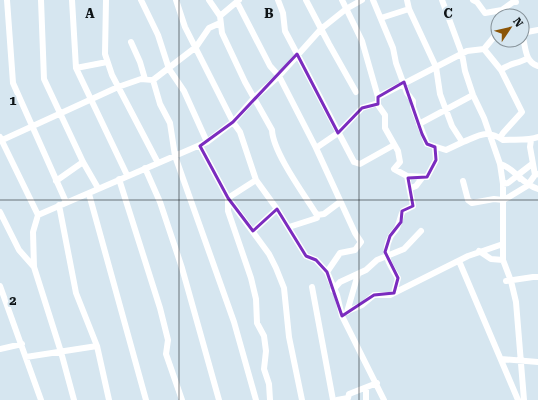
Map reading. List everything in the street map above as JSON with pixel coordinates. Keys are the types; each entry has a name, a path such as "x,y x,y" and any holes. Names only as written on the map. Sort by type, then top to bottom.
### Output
{"street":[{"path":"7,0 13,83 66,202"},
{"path":"41,0 44,79 83,162 98,188"},
{"path":"72,0 76,68 106,136 127,176"},
{"path":"106,0 107,62 118,87 158,162"},
{"path":"141,0 158,35 169,69 184,91 207,142"},
{"path":"176,0 185,27 233,122 240,132 256,180 277,209 306,256 316,260 327,272 333,290 337,295 342,316 384,400"},
{"path":"209,0 220,16 222,33 254,98 272,130 272,137 287,167 318,215"},
{"path":"278,0 283,13 285,31 327,108 338,134 354,162 360,164 394,145"},
{"path":"306,0 356,92"},
{"path":"342,0 362,41 378,100 385,115 385,128 394,145 400,162 394,169 407,176 422,178 427,177 432,170 432,164 436,160 435,147"},
{"path":"38,215 207,142 233,122 254,98 278,76 321,30 346,9 362,0"},
{"path":"373,0 381,18 407,93 413,101 419,124 427,144 446,150 488,133 496,134 502,139 516,138 531,140 538,137"},
{"path":"407,0 409,9 436,67 440,94 452,126 463,142"},
{"path":"442,0 462,54 465,72 473,95 484,118 500,164 504,184 503,260 516,302 524,400"},
{"path":"473,0 477,2 483,12 490,13"},
{"path":"220,16 238,1 270,66 278,76 316,148 355,233 362,242 355,250 340,253 327,272"},
{"path":"507,8 512,2 516,1"},
{"path":"381,18 409,9"},
{"path":"74,400 34,268 33,232 38,215 0,139 91,101 118,87 145,78 153,80 196,47 209,28 220,23"},
{"path":"131,42 145,78"},
{"path":"316,148 338,134 362,108 378,100 404,82 467,51 484,49 490,42"},
{"path":"526,48 528,58 533,64 538,66"},
{"path":"484,49 501,70 522,112 503,133 500,147 494,148"},
{"path":"501,70 508,64 518,63 528,58"},
{"path":"76,68 107,62"},
{"path":"153,80 160,104 170,123 175,156 234,322 256,400"},
{"path":"419,124 473,95"},
{"path":"463,181 470,202 476,203 494,198 504,200 528,186 536,174 532,164 531,140"},
{"path":"200,146 228,198 269,254 284,288 289,337 302,400"},
{"path":"56,181 83,162"},
{"path":"500,164 507,166 528,186 538,189"},
{"path":"504,184 518,178 519,174 532,164"},
{"path":"145,168 160,202 182,268 219,400"},
{"path":"394,292 398,278 386,257 385,252 390,236 396,230 403,211 413,206 407,176"},
{"path":"410,188 416,186 422,178"},
{"path":"119,179 160,308 168,340 166,354 182,400"},
{"path":"228,198 256,180"},
{"path":"89,194 146,400"},
{"path":"228,198 228,211 256,299 257,323 264,336 266,351 264,369 269,384 270,400"},
{"path":"288,227 317,218 318,215 324,214 340,202"},
{"path":"59,205 76,293 97,346 109,400"},
{"path":"253,231 277,209"},
{"path":"0,212 19,250 34,268"},
{"path":"333,290 340,282 366,270 377,260 404,249 421,231"},
{"path":"342,316 348,311 362,305 374,295 379,294 388,296 479,251 503,244"},
{"path":"479,251 491,258 503,260"},
{"path":"459,261 518,400"},
{"path":"348,311 358,274"},
{"path":"509,281 533,276 538,278"},
{"path":"0,286 41,400"},
{"path":"312,287 332,400"},
{"path":"0,349 22,344"},
{"path":"26,357 97,346"},
{"path":"501,359 520,359 538,362"},
{"path":"336,400 348,398 349,394 376,383"},
{"path":"366,388 366,400"}],"highlighted area":[{"path":"297,54 338,133 362,108 378,104 378,97 404,82 422,134 427,144 435,147 436,160 427,177 408,178 413,206 402,211 401,222 390,236 385,252 398,278 394,293 374,295 342,316 327,272 316,260 306,256 277,209 253,231 228,198 200,146 233,122"}]}
